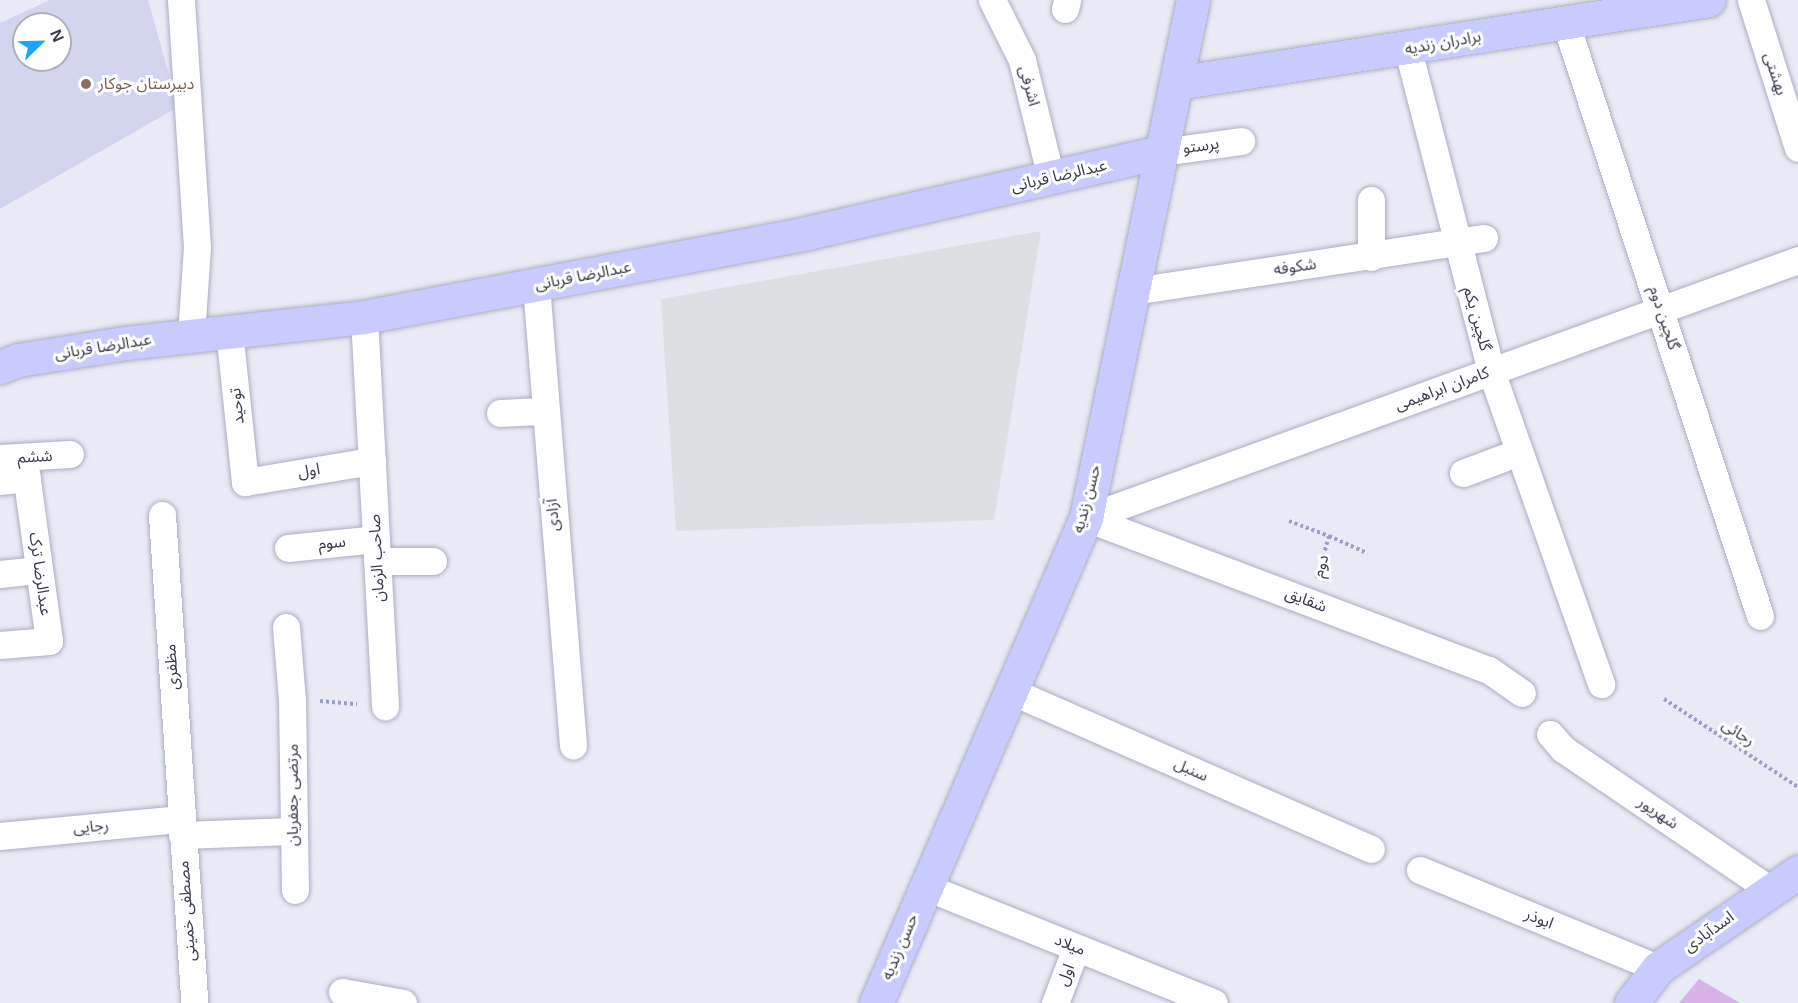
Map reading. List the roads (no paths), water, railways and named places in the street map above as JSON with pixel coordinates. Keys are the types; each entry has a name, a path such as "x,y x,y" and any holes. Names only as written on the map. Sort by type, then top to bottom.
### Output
{"street":[{"path":"181,0 197,247 191,334"},
{"name":"اشرفی","path":"992,0 1022,60 1051,177"},
{"name":"حسن زندیه","path":"876,1003 1086,518 1193,0"},
{"name":"برادران زندیه","path":"1176,83 1408,50 1565,21 1709,0"},
{"name":"بهشتی","path":"1751,0 1798,148"},
{"name":"گلچین دوم","path":"1565,21 1760,616"},
{"name":"گلچین یکم","path":"1408,50 1491,371 1601,684"},
{"name":"پرستو","path":"1162,152 1241,141"},
{"name":"عبدالرضا قربانی","path":"0,367 18,360 191,334 364,317 807,233 1162,152"},
{"path":"1371,200 1371,257"},
{"path":"1457,244 1484,238"},
{"name":"شکوفه","path":"1133,291 1457,244"},
{"name":"کامران ابراهیمی","path":"1086,518 1798,260"},
{"name":"آزادی","path":"536,285 543,411 573,746"},
{"name":"صاحب الزمان","path":"364,317 385,706"},
{"name":"توحید","path":"229,330 245,482"},
{"path":"500,413 543,411"},
{"path":"1463,472 1519,452"},
{"name":"ششم","path":"0,481 17,465 70,454"},
{"name":"اول","path":"245,482 372,461"},
{"name":"عبدالرضا ترک","path":"0,645 49,640 39,570 17,465"},
{"name":"مظفری","path":"162,515 182,827"},
{"name":"شقایق","path":"1086,518 1489,670 1522,693"},
{"name":"سوم","path":"288,548 376,550"},
{"path":"376,550 433,561"},
{"path":"0,574 39,570"},
{"name":"مرتضی جعفریان","path":"286,627 292,700 292,831 295,890"},
{"name":"سنبل","path":"1011,691 1371,849"},
{"name":"شهریور","path":"1550,734 1563,749 1769,889"},
{"name":"رجایی","path":"0,836 182,827 292,831"},
{"name":"مصطفی خمینی","path":"182,827 194,1003"},
{"name":"ابوذر","path":"1420,870 1658,968"},
{"name":"اسدآبادی","path":"1631,1003 1658,968 1769,889 1798,872"},
{"name":"میلاد","path":"926,887 1214,1003"},
{"name":"اول","path":"1055,1003 1076,948"},
{"path":"342,992 403,1003"}],"place":[{"name":"دبیرستان جوکار","path":"86,84"}]}
